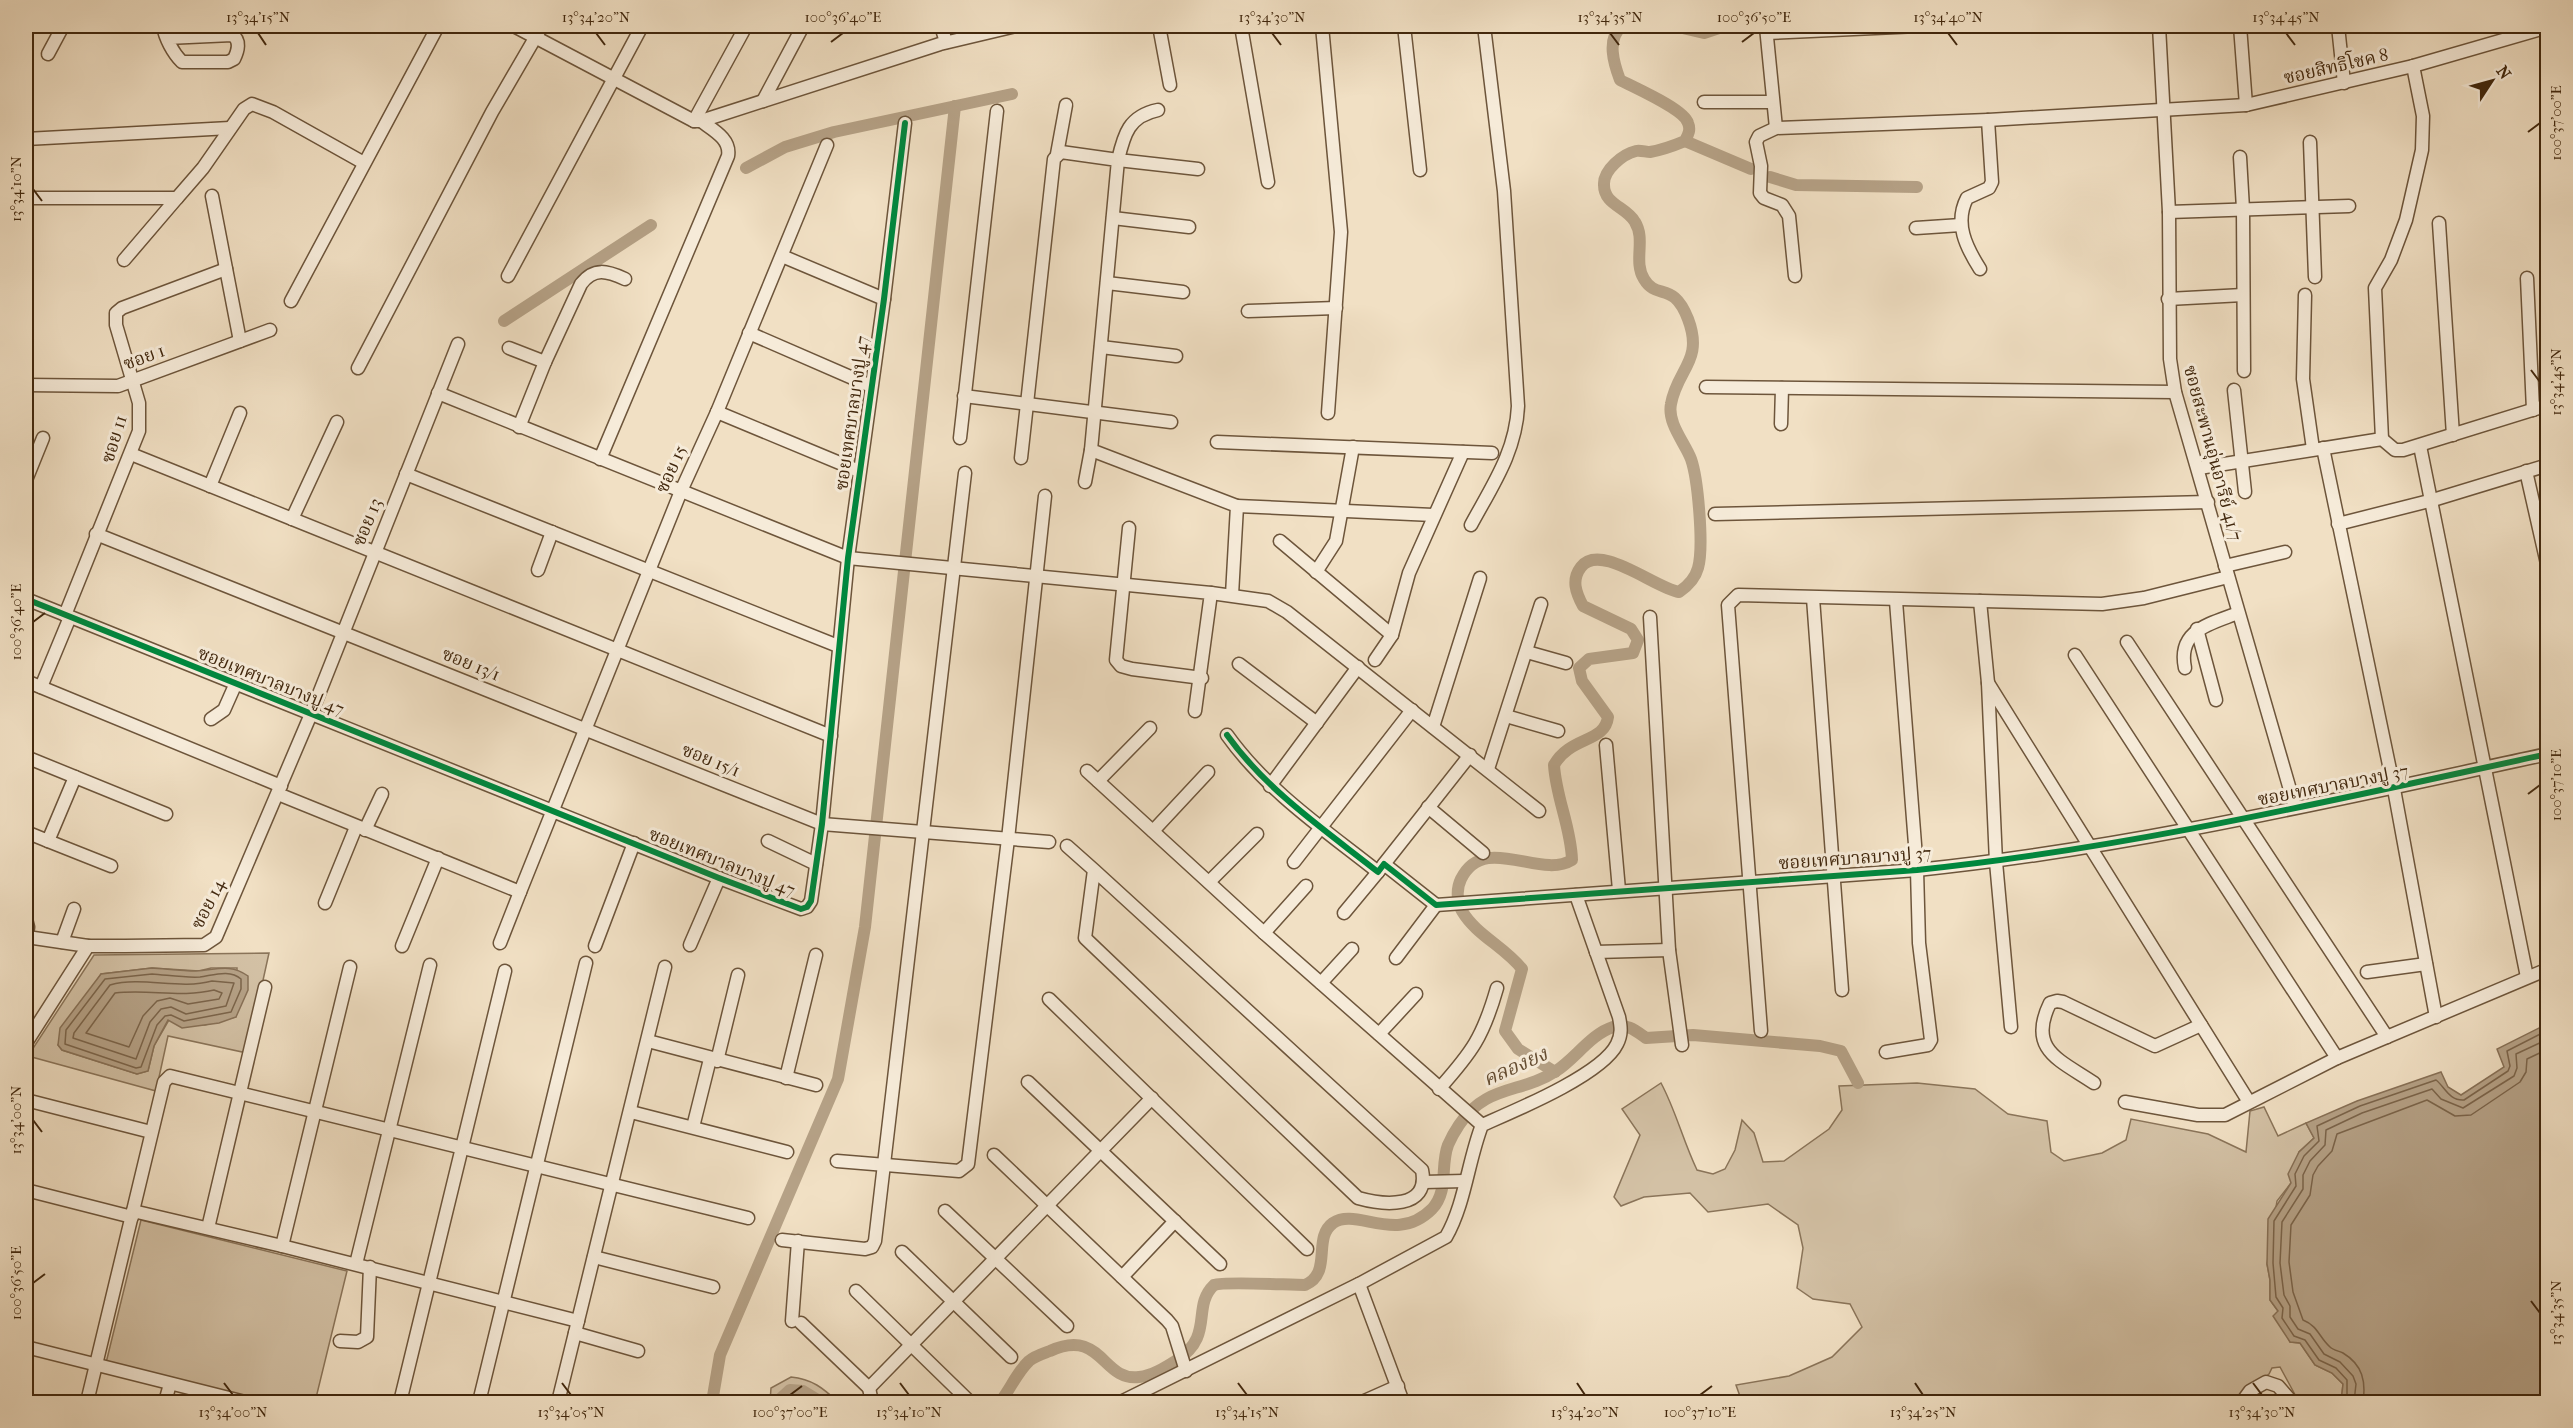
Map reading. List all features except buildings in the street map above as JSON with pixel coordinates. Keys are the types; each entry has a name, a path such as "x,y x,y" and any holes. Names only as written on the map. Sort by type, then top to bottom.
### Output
{"street":[{"path":"48,54 63,26"},
{"path":"163,26 167,38 182,62 228,62 237,54 238,44 232,35 167,38"},
{"path":"291,301 438,26"},
{"path":"514,26 539,31 614,77 698,121 726,141 730,148 600,459"},
{"path":"508,276 642,26"},
{"path":"698,121 746,26"},
{"path":"763,101 802,26"},
{"path":"941,26 946,42"},
{"path":"698,121 946,42 1016,26"},
{"path":"1159,26 1170,85"},
{"path":"1241,26 1268,182"},
{"path":"1322,26 1341,223 1328,413"},
{"path":"1404,26 1420,170"},
{"path":"1471,525 1512,446 1517,430 1518,406 1504,191 1484,26"},
{"path":"1795,276 1789,216 1782,205 1764,198 1760,193 1761,166 1756,142 1759,136 1776,128 1766,29 1918,26"},
{"name":"ซอยสะพานอุ่นอารีย์ 41/7","path":"2159,26 2169,212 2170,359 2175,392 2199,468 2238,613 2295,807"},
{"path":"2240,26 2246,105"},
{"path":"2338,26 2344,83"},
{"name":"ซอยสิทธิโชค 8","path":"1776,128 1988,120 2246,105 2413,66 2547,27"},
{"path":"358,368 492,112 539,31"},
{"path":"2413,66 2423,116 2422,150 2406,220 2391,261 2375,288 2382,439 2395,450 2420,446 2547,405"},
{"path":"1704,102 1773,102"},
{"path":"124,260 203,168 244,109 252,104 258,105 364,162"},
{"path":"1021,458 1057,154 1066,105"},
{"path":"1084,482 1091,450 1118,160 1124,134 1131,124 1138,116 1158,110"},
{"path":"960,438 997,111"},
{"path":"1980,269 1965,242 1961,215 1967,198 1989,188 1992,182 1988,120"},
{"name":"ซอยเทศบาลบางปู 47","path":"26,599 719,878 801,909 807,908 812,901 822,824 848,558 884,298 905,123"},
{"path":"26,139 230,128"},
{"path":"2310,142 2315,278"},
{"name":"ซอย 15","path":"500,943 681,491 717,412 827,145"},
{"path":"1057,154 1062,152 1198,169"},
{"path":"2240,157 2243,209 2244,371"},
{"path":"213,196 240,341"},
{"path":"26,198 177,198"},
{"path":"2169,212 2349,206"},
{"path":"1113,218 1189,227"},
{"path":"2439,223 2453,435"},
{"path":"1916,228 1961,225"},
{"path":"782,256 884,298"},
{"name":"ซอย 11","path":"41,687 96,534 131,454 141,416 134,381 116,325 116,314 122,308 226,269"},
{"path":"519,427 573,299 587,276 604,271 625,279"},
{"path":"2526,278 2533,410"},
{"path":"1107,283 1183,292"},
{"path":"2168,298 2243,295"},
{"path":"2305,295 2303,378 2338,524 2394,789 2436,1017"},
{"path":"1248,311 1336,308"},
{"name":"ซอย 1","path":"26,384 105,387 134,381 270,330"},
{"path":"749,333 872,386"},
{"name":"ซอย 13","path":"311,714 458,344"},
{"path":"1101,347 1176,356"},
{"path":"509,348 545,362"},
{"path":"1706,387 2175,392"},
{"path":"1781,424 1782,388"},
{"path":"2234,390 2245,492"},
{"path":"438,393 848,558 1211,592 1268,601 1287,612 1358,667 1539,812"},
{"path":"964,396 1171,422"},
{"path":"717,412 859,471"},
{"path":"210,486 240,413"},
{"path":"292,519 337,422"},
{"path":"26,480 43,438"},
{"path":"2199,468 2382,439"},
{"path":"1217,442 1492,453"},
{"path":"2420,446 2487,767 2527,977"},
{"path":"1316,572 1336,541 1353,447"},
{"path":"1091,450 1237,506 1433,515"},
{"path":"1375,660 1392,636 1410,573 1462,452"},
{"path":"131,454 831,736"},
{"path":"2338,524 2433,500 2547,465"},
{"path":"2526,471 2547,568"},
{"path":"782,1240 866,1249 872,1247 875,1241 952,568 965,473"},
{"path":"406,474 838,646"},
{"path":"837,1161 958,1171 968,1164 1008,839 1045,496"},
{"path":"1714,514 2208,502"},
{"path":"1233,595 1237,506"},
{"path":"1129,528 1115,651 1116,660 1121,666 1202,678"},
{"path":"538,570 552,532"},
{"name":"ซอย 13/1","path":"96,534 586,730"},
{"path":"1280,541 1392,636"},
{"path":"1761,1031 1728,605 1738,595 1896,601 2122,602 2227,572 2284,552"},
{"path":"1433,727 1480,578"},
{"path":"1195,711 1202,678 1211,592"},
{"path":"1813,598 1842,990"},
{"path":"1886,1052 1928,1045 1931,1040 1919,943 1917,870 1896,601"},
{"path":"1980,601 1988,683 1996,862 2011,1027"},
{"path":"1488,769 1541,604"},
{"path":"2185,668 2186,642 2197,629 2238,613"},
{"path":"1650,617 1669,950 1681,1040"},
{"path":"2197,629 2216,700"},
{"path":"2127,642 2387,1037"},
{"path":"1527,652 1566,663"},
{"path":"2075,655 2337,1058"},
{"path":"1239,664 1317,723"},
{"path":"1270,786 1358,667"},
{"path":"26,681 279,790 360,829 520,892"},
{"path":"211,719 224,710 236,683"},
{"path":"1988,683 2249,1102"},
{"path":"1294,862 1412,710"},
{"name":"ซอย 14","path":"26,939 88,946 204,945 213,941 311,714"},
{"path":"1506,716 1558,732"},
{"path":"1098,781 1150,728"},
{"name":"ซอย 15/1","path":"586,730 822,824 1049,842"},
{"path":"1227,735 1244,759 1270,786 1322,828 1436,905 1396,958"},
{"path":"1606,745 1619,890"},
{"name":"ซอยเทศบาลบางปู 37","path":"1436,905 1750,880 1917,870 1996,862 2091,848 2394,789 2547,754"},
{"path":"1344,913 1470,755"},
{"path":"26,757 166,814"},
{"path":"1087,771 1264,933 1475,1120"},
{"path":"1153,831 1208,772"},
{"path":"48,841 75,777"},
{"path":"325,903 360,829 382,794"},
{"path":"1428,807 1483,854"},
{"path":"26,832 111,866"},
{"path":"1209,882 1257,834"},
{"path":"768,841 816,864"},
{"path":"595,946 634,843"},
{"path":"1067,846 1094,870 1422,1170 1424,1182 1421,1191 1411,1199 1383,1205 1358,1198 1085,938 1094,870"},
{"path":"402,946 438,858"},
{"path":"690,945 719,878"},
{"path":"1264,933 1306,886"},
{"path":"1475,1120 1538,1100 1577,1078 1611,1052 1622,1033 1619,1017 1576,894"},
{"path":"62,942 74,909"},
{"path":"26,919 26,939"},
{"path":"26,1043 88,946"},
{"path":"1321,983 1352,949"},
{"path":"1596,952 1669,950"},
{"path":"786,1078 816,955"},
{"path":"479,1402 586,963"},
{"path":"2367,972 2426,964"},
{"path":"356,1264 430,965"},
{"path":"282,1246 351,967"},
{"path":"558,1402 665,967"},
{"path":"2125,1102 2198,1115 2225,1115 2337,1058 2547,969"},
{"path":"400,1402 505,972"},
{"path":"693,1127 738,975"},
{"path":"208,1228 265,987"},
{"path":"1439,1089 1471,1054 1480,1037 1497,988"},
{"path":"1379,1034 1416,994"},
{"path":"1049,999 1307,1249"},
{"path":"2094,1083 2053,1056 2045,1046 2041,1021 2050,1003 2063,1002 2155,1046 2201,1025"},
{"path":"648,1041 816,1085"},
{"path":"87,1402 151,1131 164,1082 170,1076 748,1218"},
{"path":"1028,1082 1220,1264"},
{"path":"869,1388 1152,1098"},
{"path":"26,1100 151,1131"},
{"path":"631,1112 787,1152"},
{"path":"1121,1402 1185,1368 1359,1284 1446,1236 1454,1223 1475,1120"},
{"path":"994,1155 1167,1320 1172,1326 1185,1368"},
{"path":"1424,1182 1464,1181"},
{"path":"26,1190 132,1214 208,1228 430,1282 504,1302 638,1351"},
{"path":"945,1210 1067,1326"},
{"path":"1122,1277 1175,1221"},
{"path":"798,1241 796,1322 869,1388 872,1402"},
{"path":"902,1252 1011,1357"},
{"path":"594,1257 713,1287"},
{"path":"340,1341 358,1342 367,1337 370,1267"},
{"path":"1359,1284 1403,1402"},
{"path":"856,1291 970,1402"},
{"path":"26,1347 244,1402"},
{"path":"2242,1402 2250,1391 2266,1382 2281,1388 2292,1402"},
{"path":"165,1402 170,1384"},
{"path":"1362,1402 1398,1386"}],"shaded area":[{"path":"269,953 247,1053 168,1036 156,1091 28,1056 94,955","holes":["152,968 199,971 211,968 237,968 236,1017 205,1025 169,1020 154,1046 148,1071 137,1074 62,1050 58,1045 101,974"]},
{"path":"1661,1083 1697,1170 1713,1174 1725,1169 1735,1150 1742,1120 1754,1133 1763,1162 1784,1161 1829,1129 1842,1110 1839,1086 1917,1083 1975,1089 2008,1114 2047,1121 2051,1152 2064,1161 2102,1153 2126,1140 2131,1119 2208,1134 2246,1152 2250,1111 2264,1107 2278,1136 2306,1123 2314,1138 2299,1152 2291,1183 2277,1201 2267,1264 2270,1300 2278,1311 2290,1342 2300,1343 2315,1365 2332,1373 2343,1384 2341,1402 2299,1402 2280,1367 2272,1368 2269,1374 2232,1402 1742,1402 1736,1385 1789,1376 1832,1357 1862,1327 1850,1304 1813,1299 1797,1288 1803,1248 1798,1225 1768,1204 1708,1212 1690,1193 1644,1197 1621,1206 1614,1197 1640,1135 1622,1109"},
{"path":"141,1220 347,1271 315,1402 262,1402 106,1363"},
{"path":"791,1377 817,1385 838,1402 770,1402 771,1388"}],"water":[{"path":"152,968 196,971 229,968 248,976 248,990 236,1017 219,1023 182,1028 168,1020 154,1046 148,1071 137,1074 62,1050 58,1045 60,1028 101,974"},
{"path":"2547,1024 2547,1402 2341,1402 2343,1384 2332,1373 2315,1365 2300,1343 2290,1342 2273,1316 2278,1311 2270,1300 2267,1264 2268,1219 2291,1183 2288,1174 2299,1152 2314,1138 2306,1123 2357,1101 2441,1072 2448,1087 2461,1095 2504,1067 2497,1049"}],"waterway":[{"path":"1555,1072 1518,1049 1505,1031 1522,969 1475,927 1462,911 1458,895 1459,883 1471,866 1484,859 1513,859 1544,865 1559,865 1572,860 1554,765 1569,749 1601,731 1608,717 1582,681 1579,668 1589,659 1633,653 1638,640 1631,629 1583,606 1575,582 1581,567 1590,561 1601,560 1614,563 1679,592 1693,579 1700,558 1699,513 1694,469 1674,426 1670,411 1674,392 1691,355 1692,333 1688,319 1677,299 1654,289 1644,279 1640,265 1638,229 1631,217 1608,197 1604,185 1610,168 1625,155 1636,151 1650,152 1668,148 1685,141 1689,128 1685,117 1678,112 1620,80 1613,45 1617,31 1622,26"},
{"path":"1674,26 1704,33 1719,28 1719,26"},
{"path":"746,168 785,147 834,132 1012,94"},
{"path":"712,1402 720,1355 838,1079 865,927 955,106"},
{"path":"1685,141 1751,169"},
{"path":"1770,177 1796,185 1917,187"},
{"path":"504,321 651,225"},
{"name":"คลองยง","path":"1000,1402 1029,1361 1067,1345 1081,1346 1091,1350 1117,1372 1127,1376 1139,1377 1154,1373 1189,1351 1196,1341 1204,1302 1214,1285 1243,1283 1305,1285 1313,1280 1318,1272 1324,1237 1327,1229 1333,1223 1343,1219 1354,1219 1391,1225 1405,1224 1418,1219 1432,1209 1441,1194 1448,1145 1469,1112 1492,1096 1556,1071 1597,1035 1613,1027 1627,1027 1646,1038 1693,1035 1820,1046 1841,1051 1858,1083"},
{"name":"คลองยง","path":"777,1402 790,1390 803,1391 821,1402"}],"cycle path":[{"path":"26,599 719,878 801,909 807,907 811,901 822,824 848,558 884,299 905,123"},
{"path":"1227,735 1260,774 1317,825 1378,872 1384,864 1436,905 1917,870 1997,861 2234,821 2548,754"}]}
